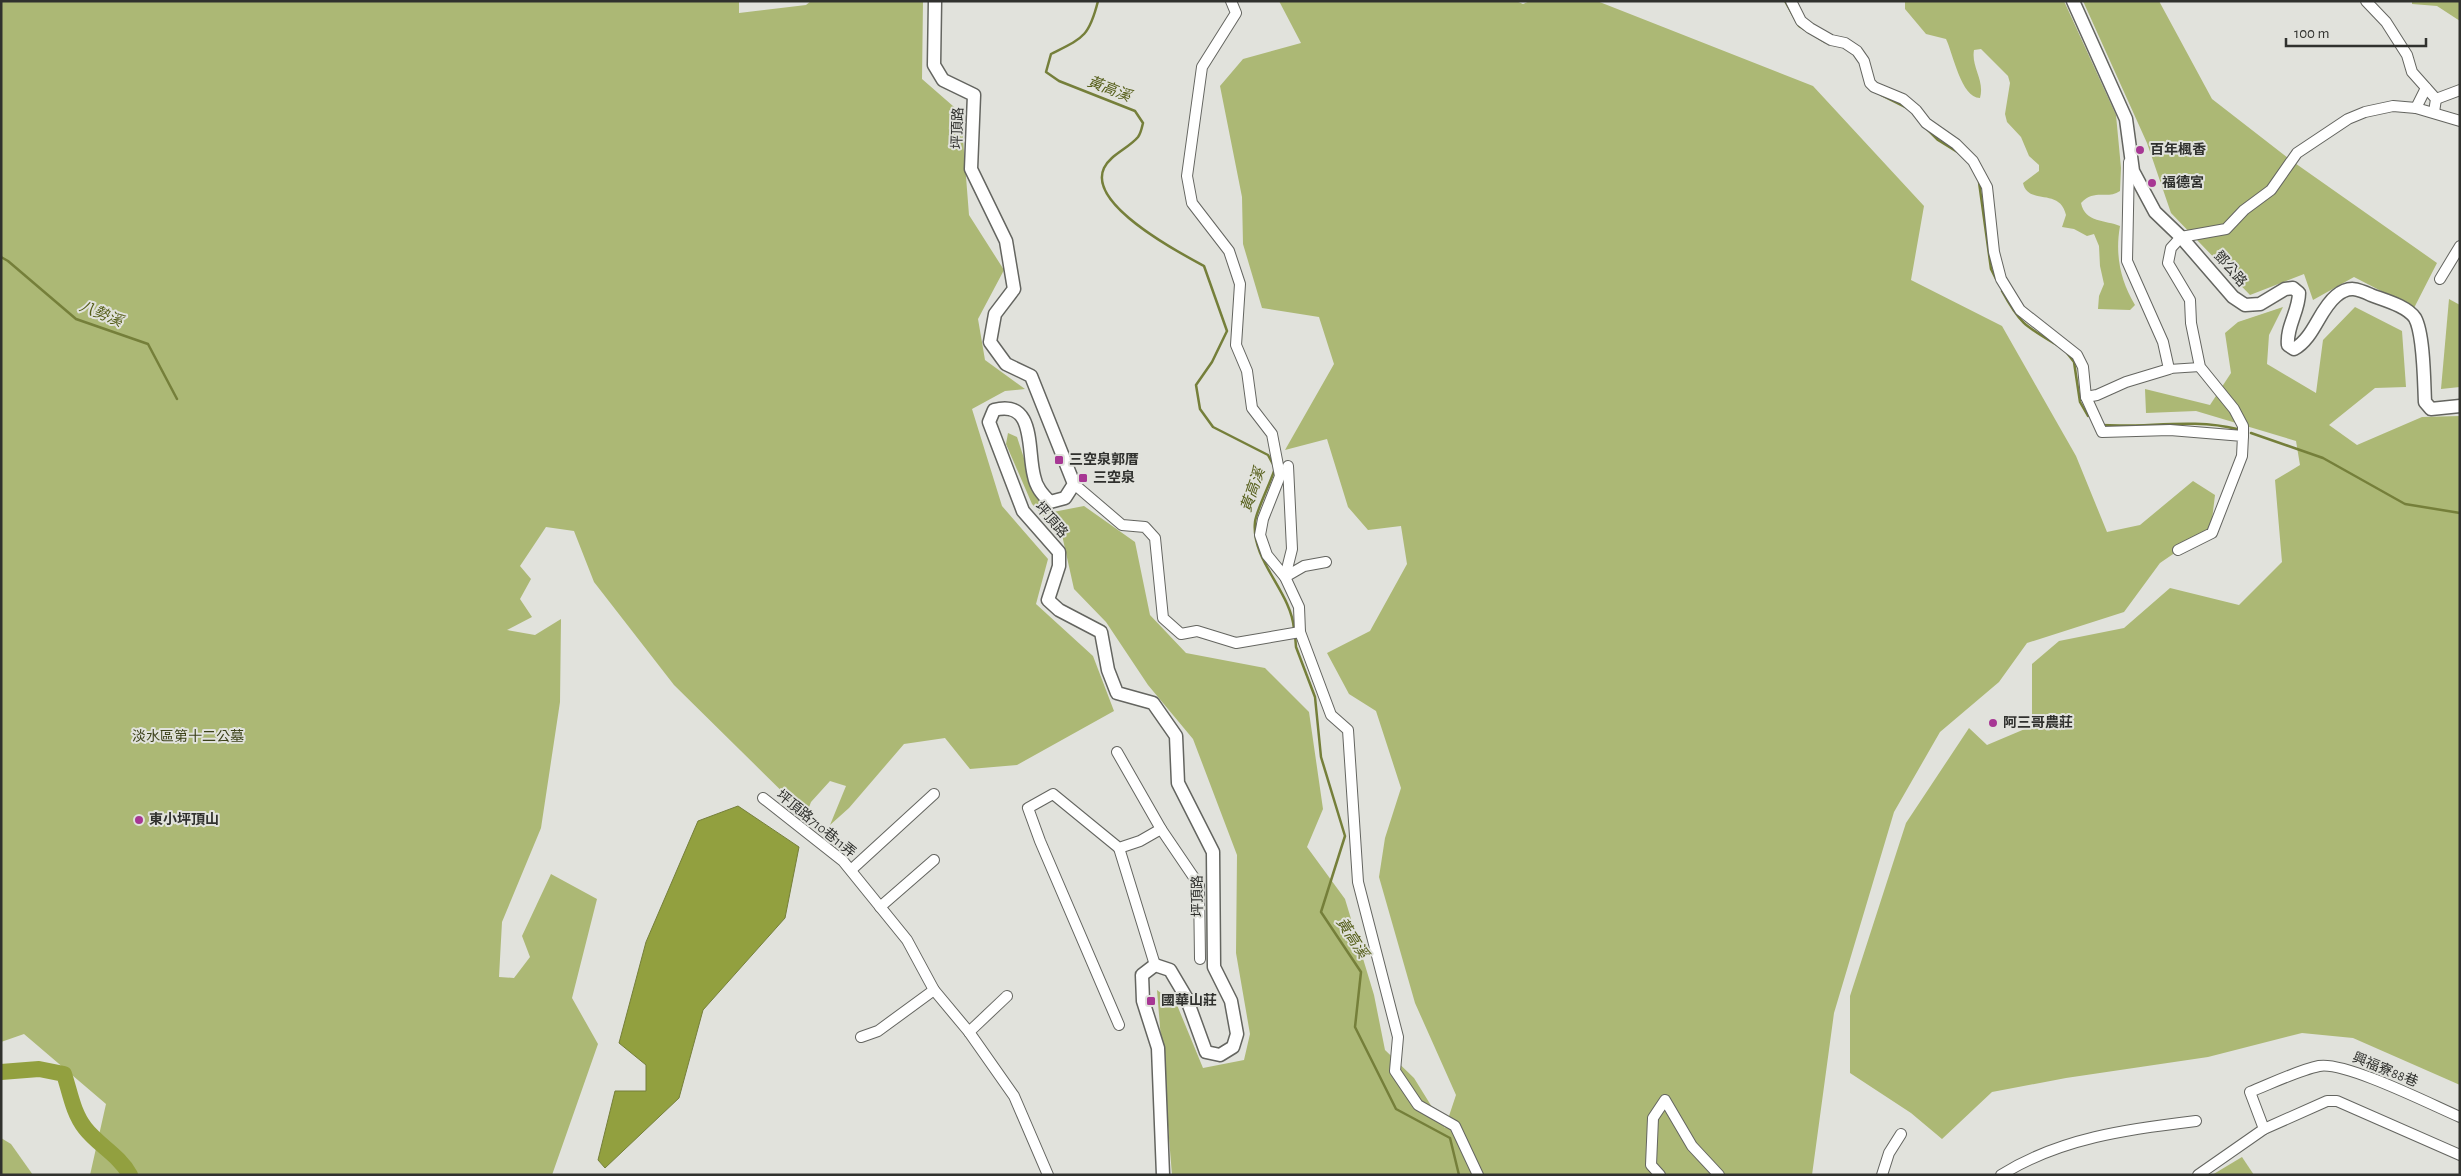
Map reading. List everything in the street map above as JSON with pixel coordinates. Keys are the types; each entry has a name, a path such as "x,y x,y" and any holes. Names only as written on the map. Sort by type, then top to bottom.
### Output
{"street":[{"name":"坪頂路","path":"935,1 934,66 943,80 974,95 971,169 1006,241 1014,289 996,314 990,342 1006,364 1031,376 1074,484 1065,498 1050,502 1040,492 1034,476 1026,423 1017,410 1006,407 994,410 989,422 1022,512 1058,552 1059,566 1048,600 1059,610 1101,632 1108,670 1117,693 1153,703 1176,736 1178,783 1213,852 1214,968 1230,1001 1238,1034 1233,1047 1220,1055 1206,1052 1186,997 1170,970 1155,966"},
{"path":"1230,1 1236,13 1202,67 1187,176 1192,203 1229,251 1240,284 1236,344 1247,371 1252,408 1272,434 1280,476 1263,519 1260,535 1267,555 1285,577 1299,607 1300,632 1331,715 1348,730 1358,882 1398,1036 1395,1071 1418,1105 1455,1126 1478,1175"},
{"path":"1791,1 1801,21 1810,28 1831,40 1845,43 1857,51 1864,61 1870,83 1874,87 1902,98 1931,128 1956,144 1973,160 1987,187 1994,252 2001,278 2020,310 2077,354 2083,367 2086,397 2102,432 2170,430 2244,436"},
{"name":"鄧公路","path":"2073,1 2126,119 2129,154 2133,171 2151,206 2182,237 2233,297 2245,305 2260,304 2285,289 2293,288 2299,293 2299,304 2287,337 2288,345 2294,349 2303,344 2335,297 2346,289 2357,288 2405,310 2414,318 2419,330 2425,402 2431,409 2460,406"},
{"path":"2366,1 2386,22 2407,55 2412,72 2436,99"},
{"path":"2416,108 2426,88"},
{"path":"2436,99 2460,90"},
{"path":"2434,112 2436,99"},
{"path":"2178,550 2212,533 2242,456 2244,436 2243,426 2234,409 2200,367 2191,323 2190,300 2168,262 2171,248 2182,237 2226,229 2244,210 2270,190 2297,154 2348,119 2365,112 2393,106 2434,112 2460,121"},
{"path":"2129,154 2127,261 2163,342 2169,369"},
{"path":"2440,279 2460,246"},
{"path":"2086,397 2097,395 2126,382 2169,369 2200,367"},
{"path":"1285,577 1292,549 1288,466"},
{"path":"1074,484 1122,525 1145,527 1155,538 1163,618 1181,634 1197,631 1236,643 1300,632"},
{"path":"1285,577 1304,566 1326,562"},
{"path":"1116,752 1161,829 1199,885 1200,959"},
{"name":"坪頂路710巷11弄","path":"851,870 934,794"},
{"path":"1119,1024 1040,842 1028,808 1053,794 1119,848 1155,966 1142,975 1143,1001 1158,1048 1162,1175"},
{"name":"坪頂路710巷11弄","path":"763,798 843,861 907,940 934,990 969,1032 1014,1096 1048,1175"},
{"path":"1119,848 1140,842 1161,829"},
{"path":"880,907 934,860"},
{"path":"862,1037 878,1031 934,990"},
{"path":"969,1032 1007,996"},
{"name":"興福寮88巷","path":"2264,1129 2250,1092 2320,1066 2343,1068 2402,1091 2460,1117"},
{"path":"1660,1175 1651,1165 1653,1118 1665,1100 1692,1146 1719,1175"},
{"path":"2198,1175 2264,1129 2327,1101 2337,1101 2460,1155"},
{"path":"2001,1175 2044,1151 2107,1133 2196,1121"},
{"path":"1882,1175 1889,1153 1901,1134"}],"green space":[{"name":"淡水區第十二公墓","path":"1,1 739,1 739,13 806,5 811,1 923,1 922,79 961,113 969,215 1004,270 978,319 985,360 1025,389 1005,391 972,409 1002,506 1048,559 1036,604 1093,656 1114,711 1017,765 970,769 945,738 904,744 849,808 830,825 846,786 830,781 811,802 806,815 674,685 594,582 574,531 546,527 520,566 531,579 520,599 532,617 507,630 535,635 561,619 560,702 541,828 502,922 499,977 514,978 530,957 522,936 551,874 597,899 572,998 598,1044 552,1175 90,1175 106,1104 24,1034 1,1042"},
{"path":"1279,1 1516,1 1523,4 1530,1 1597,1 1813,86 1924,206 1911,280 2002,326 2076,456 2107,532 2140,525 2193,481 2215,495 2211,528 2160,563 2124,612 2027,643 1999,682 1940,732 1894,812 1834,1013 1812,1175 1172,1175 1157,990 1177,1005 1203,1068 1244,1060 1250,1034 1236,953 1237,855 1193,739 1148,685 1106,622 1074,589 1062,535 1032,504 1006,444 1008,433 1017,437 1036,495 1053,512 1084,506 1135,542 1150,615 1186,653 1265,668 1309,712 1323,809 1307,847 1345,899 1374,995 1385,1050 1414,1078 1445,1128 1456,1095 1415,1003 1379,877 1385,838 1401,788 1376,711 1349,694 1327,653 1370,631 1407,564 1401,526 1368,530 1348,507 1327,439 1285,450 1334,364 1319,317 1262,308 1243,244 1242,197 1220,86 1243,59 1301,43"},
{"path":"1905,1 2064,1 2116,115 2121,168 2120,191 2110,195 2091,196 2081,203 2083,209 2091,217 2120,226 2118,247 2120,267 2135,305 2130,310 2098,309 2099,296 2104,284 2100,266 2099,246 2094,234 2087,236 2074,229 2062,227 2066,215 2063,207 2057,201 2031,194 2026,190 2023,183 2039,171 2039,165 2029,156 2021,137 2007,122 2005,114 2010,83 2008,76 1981,49 1974,50 1974,62 1980,79 1981,91 1980,98 1973,96 1958,74 1946,39 1926,34 1905,9"},
{"path":"2083,1 2159,1 2212,99 2292,161 2437,263 2414,308 2354,277 2313,300 2304,274 2250,295 2171,213 2147,143"},
{"path":"2412,1 2460,1 2460,21 2437,6 2412,4"},
{"path":"2449,299 2460,305 2460,387 2441,389"},
{"path":"2283,307 2269,335 2267,364 2316,393 2323,340 2355,307 2402,331 2406,387 2375,388 2329,425 2357,445 2422,417 2460,416 2460,1085 2353,1038 2302,1033 2208,1057 2066,1078 1992,1092 1942,1139 1911,1113 1850,1073 1850,996 1906,823 1969,728 1987,745 2032,726 2032,664 2059,641 2124,628 2170,588 2239,605 2282,562 2275,480 2300,465 2296,441 2196,411 2146,413 2145,389 2210,405 2231,373 2225,333 2238,322"},
{"path":"1,1138 11,1144 33,1175 1,1175"},
{"path":"2242,1157 2254,1175 2212,1175"}],"shaded area":[{"path":"738,806 799,847 785,918 703,1010 679,1098 605,1168 598,1160 615,1091 646,1091 646,1065 619,1043 646,942 698,821"}],"waterway":[{"name":"黃高溪","path":"1098,1 1088,29 1078,40 1051,54 1046,72 1059,81 1135,111 1143,123 1138,137 1107,163 1104,168 1102,182 1109,197 1121,211 1156,238 1204,266 1227,331 1212,362 1196,385 1200,409 1213,427 1268,455 1275,468 1256,517 1255,536 1265,563 1286,602 1294,629"},
{"path":"1785,1 1799,26 1825,42"},
{"path":"1881,95 1907,108"},
{"path":"1926,128 1938,140 1959,153"},
{"path":"1979,182 1991,269 1996,279"},
{"name":"八勢溪","path":"1,257 76,319 148,344 177,399"},
{"path":"2002,291 2024,323 2057,345"},
{"path":"2067,353 2074,362 2080,402 2088,416"},
{"path":"2101,425 2203,424 2237,429"},
{"path":"2251,433 2323,458 2405,504 2460,513"},
{"name":"黃高溪","path":"1295,635 1296,647 1315,697 1321,757 1345,836 1321,912 1361,972 1355,1027 1396,1109 1450,1138 1459,1175"},
{"path":"1,1072 39,1069 64,1074 81,1122 90,1134 120,1162 130,1175"}],"place":[{"name":"百年楓香","path":"2140,150"},
{"name":"福德宮","path":"2152,183"},
{"name":"三空泉郭厝","path":"1059,460"},
{"name":"三空泉","path":"1083,478"},
{"name":"阿三哥農莊","path":"1993,723"},
{"name":"東小坪頂山","path":"139,820"},
{"name":"國華山莊","path":"1151,1001"}]}
